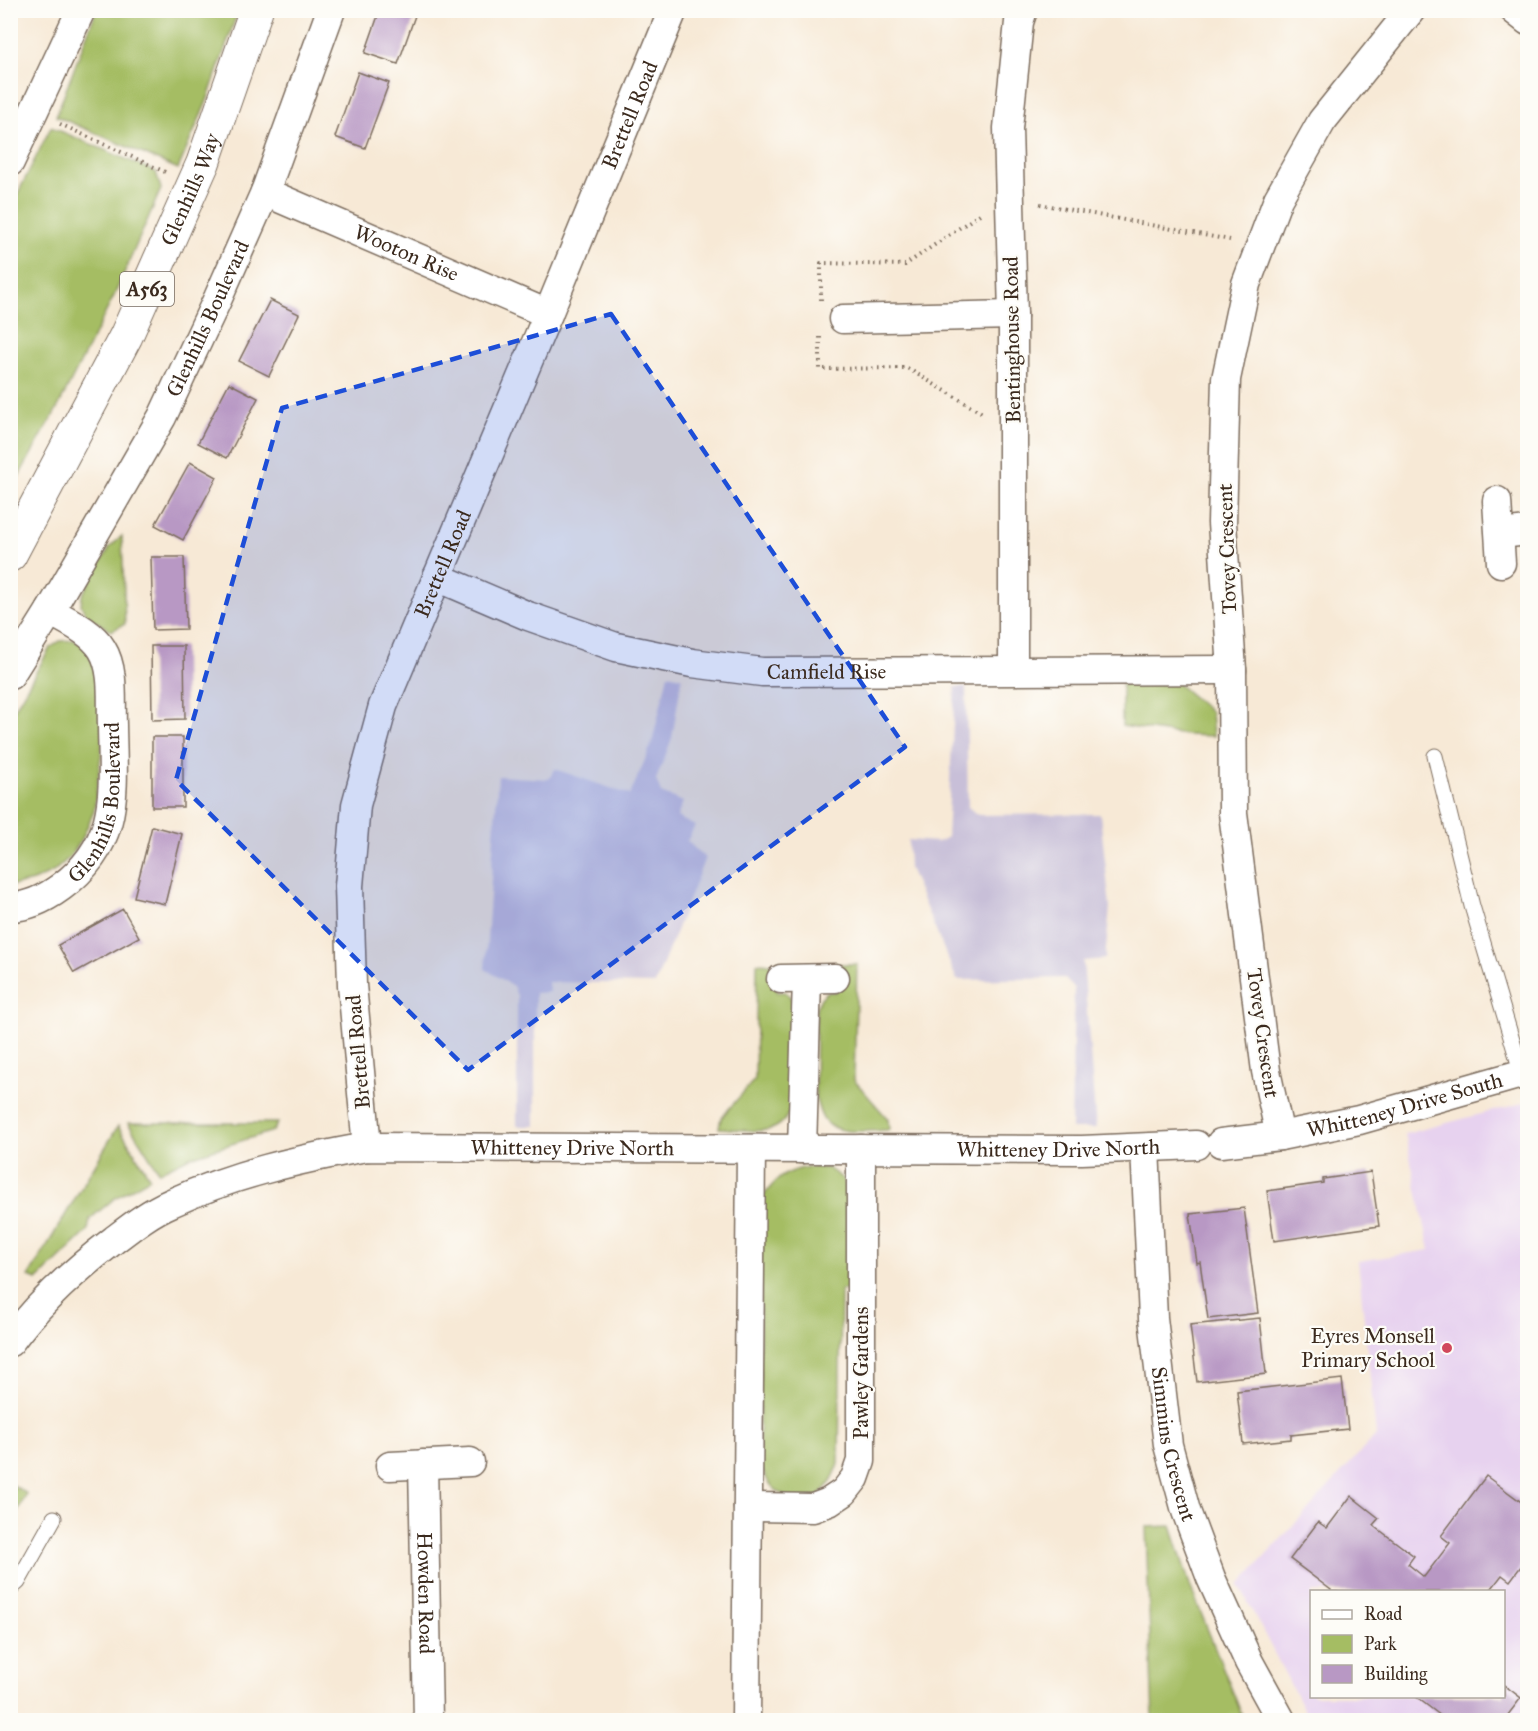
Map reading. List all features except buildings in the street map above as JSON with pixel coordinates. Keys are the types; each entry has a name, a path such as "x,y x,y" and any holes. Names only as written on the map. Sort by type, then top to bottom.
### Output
{"highway":[{"name":"Glenhills Way","path":"10,555 126,336 194,185 256,10"}],"street":[{"path":"10,162 81,10"},
{"name":"Glenhills Boulevard","path":"10,675 50,611 162,417 265,192 331,10"},
{"name":"Brettell Road","path":"367,1147 352,985 349,886 356,805 383,706 548,314 672,10"},
{"name":"Bentinghouse Road","path":"1013,670 1013,315 1008,128 1019,22 1023,10"},
{"name":"Tovey Crescent","path":"1280,1136 1266,1071 1233,813 1232,670 1222,523 1226,380 1246,284 1278,199 1322,122 1411,10"},
{"path":"1514,10 1527,21"},
{"name":"Wooton Rise","path":"265,192 548,314"},
{"path":"843,319 1013,315"},
{"path":"1497,501 1501,562"},
{"path":"1500,534 1527,531"},
{"name":"Camfield Rise","path":"437,577 528,616 616,647 693,663 762,672 1232,670"},
{"name":"Glenhills Boulevard","path":"10,907 36,902 54,892 73,878 88,862 100,842 113,796 111,686 108,661 101,647 89,634 50,611"},
{"path":"802,1149 794,979 835,978"},
{"name":"Whitteney Drive South","path":"1208,1144 1280,1136 1359,1120 1525,1073"},
{"name":"Whitteney Drive North","path":"10,1342 23,1324 58,1287 132,1226 168,1204 213,1185 312,1156 367,1147 1082,1150 1208,1144"},
{"name":"Simmins Crescent","path":"1145,1148 1153,1317 1168,1445 1186,1511 1211,1578 1249,1662 1281,1720"},
{"path":"746,1720 751,1149"},
{"name":"Pawley Gardens","path":"747,1507 813,1508 830,1502 844,1492 855,1478 861,1461 861,1149"},
{"path":"390,1466 470,1462"},
{"name":"Howden Road","path":"423,1464 428,1720"}],"lane":[{"path":"1436,756 1472,906 1525,1073"},
{"path":"10,1589 18,1581 54,1518"}],"path":[{"path":"34,113 194,185"}],"highlighted area":[{"path":"611,314 905,747 468,1070 176,780 282,408"}],"shaded area":[{"path":"668,674 682,677 672,738 656,780 661,793 683,802 677,817 695,826 687,841 705,858 655,984 548,982 549,992 535,993 535,1126 517,1126 517,996 513,986 485,969 498,776 549,779 555,769 630,795 652,743"},
{"path":"955,687 966,687 968,807 978,815 1100,814 1110,907 1105,959 1083,961 1096,1129 1071,1129 1074,988 1064,978 957,980 909,868 908,840 938,842 947,837"},
{"name":"Eyres Monsell Primary School","path":"1527,1102 1527,1720 1309,1720 1239,1585 1376,1435 1358,1261 1430,1250 1405,1134"}],"green space":[{"path":"96,11 238,11 207,101 178,169 56,116"},
{"path":"51,127 156,172 161,189 114,296 58,407 11,490 11,207"},
{"path":"122,536 125,624 111,631 86,615 81,605 82,595 110,547"},
{"path":"74,640 87,646 102,684 102,747 94,811 82,839 70,857 53,872 33,881 11,886 11,715 50,648 60,641"},
{"path":"1122,684 1178,684 1211,712 1213,736 1186,735 1122,726"},
{"path":"757,963 778,964 777,992 786,992 796,1009 791,1109 781,1123 771,1129 719,1128 721,1118 755,1079"},
{"path":"836,964 857,964 854,1080 888,1119 889,1130 845,1131 837,1129 824,1120 815,1097 816,1008 827,992 836,992"},
{"path":"128,1123 278,1123 273,1131 190,1157 159,1172"},
{"path":"118,1126 150,1178 115,1198 90,1219 88,1231 37,1280 29,1276"},
{"path":"807,1167 828,1168 843,1179 850,1200 850,1290 841,1290 839,1464 831,1482 817,1497 799,1499 783,1495 773,1487 759,1463 761,1199 781,1177"},
{"path":"11,1484 27,1494 11,1522"},
{"path":"1171,1526 1191,1588 1244,1720 1153,1720 1146,1527"}],"place":[{"name":"Eyres Monsell Primary School","path":"1447,1348"}]}
